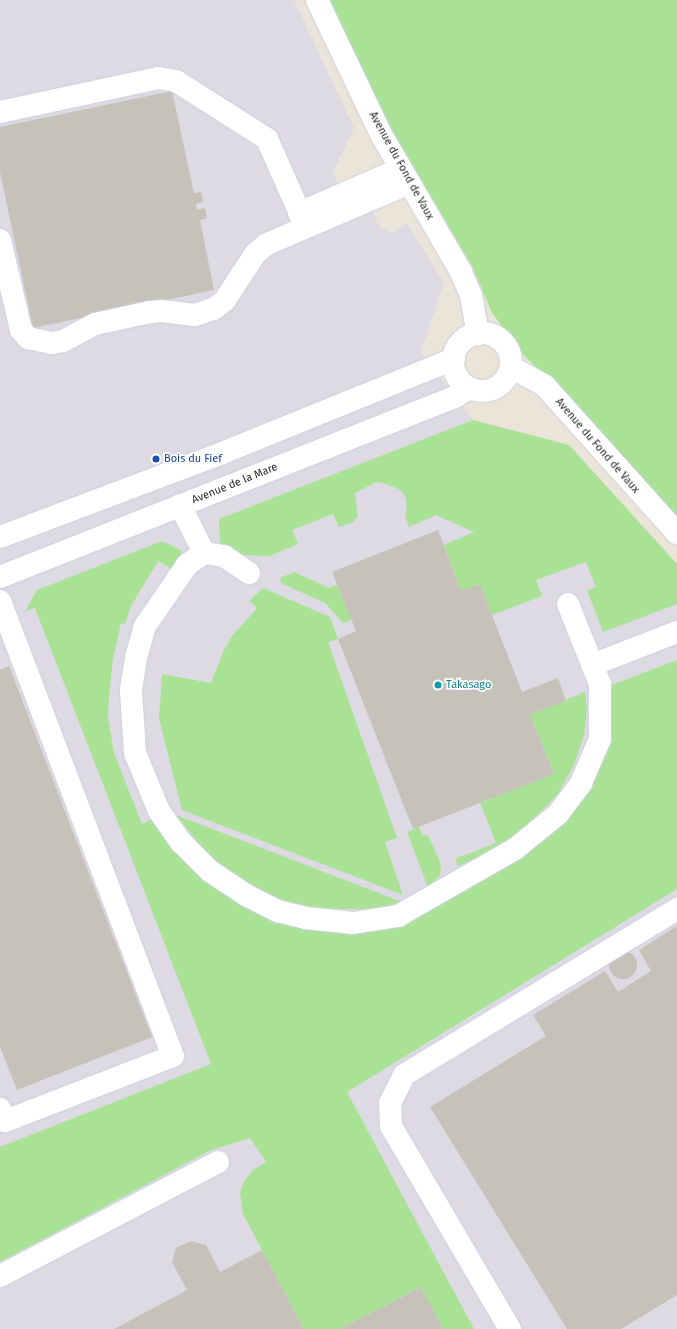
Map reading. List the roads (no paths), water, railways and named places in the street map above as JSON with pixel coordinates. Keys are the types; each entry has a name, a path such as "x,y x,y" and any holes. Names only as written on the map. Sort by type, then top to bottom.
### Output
{"street":[{"name":"Avenue du Fond de Vaux","path":"318,0 382,136 462,272 471,295 478,334"},
{"path":"0,112 167,78 267,139 302,220"},
{"path":"0,240 21,330 28,338 51,343 63,341 95,324 150,312 195,315 214,309 225,300 255,254 267,244 302,220 405,176"},
{"path":"478,334 497,337 507,346 511,367 505,381 497,388 480,391 469,388 457,377 454,359 463,341 478,334"},
{"path":"0,537 227,451 454,359"},
{"name":"Avenue du Fond de Vaux","path":"511,367 545,386 677,533"},
{"name":"Avenue de la Mare","path":"0,577 456,396 469,388"},
{"path":"180,505 204,553"},
{"path":"249,573 224,556 204,553 188,565 145,626 136,658 131,691 136,753 159,811 181,842 210,871 246,895 278,911 306,918 353,923 398,916 515,849 558,814 581,783 600,740 600,684 568,604"},
{"path":"0,601 7,643 173,1056 5,1121 0,1108"},
{"path":"592,665 677,632"},
{"path":"510,1329 394,1132 391,1126 390,1103 404,1075 677,909"},
{"path":"0,1276 218,1162"}],"place":[{"name":"Bois du Fief","path":"156,459"},
{"name":"Takasago","path":"438,685"}]}
